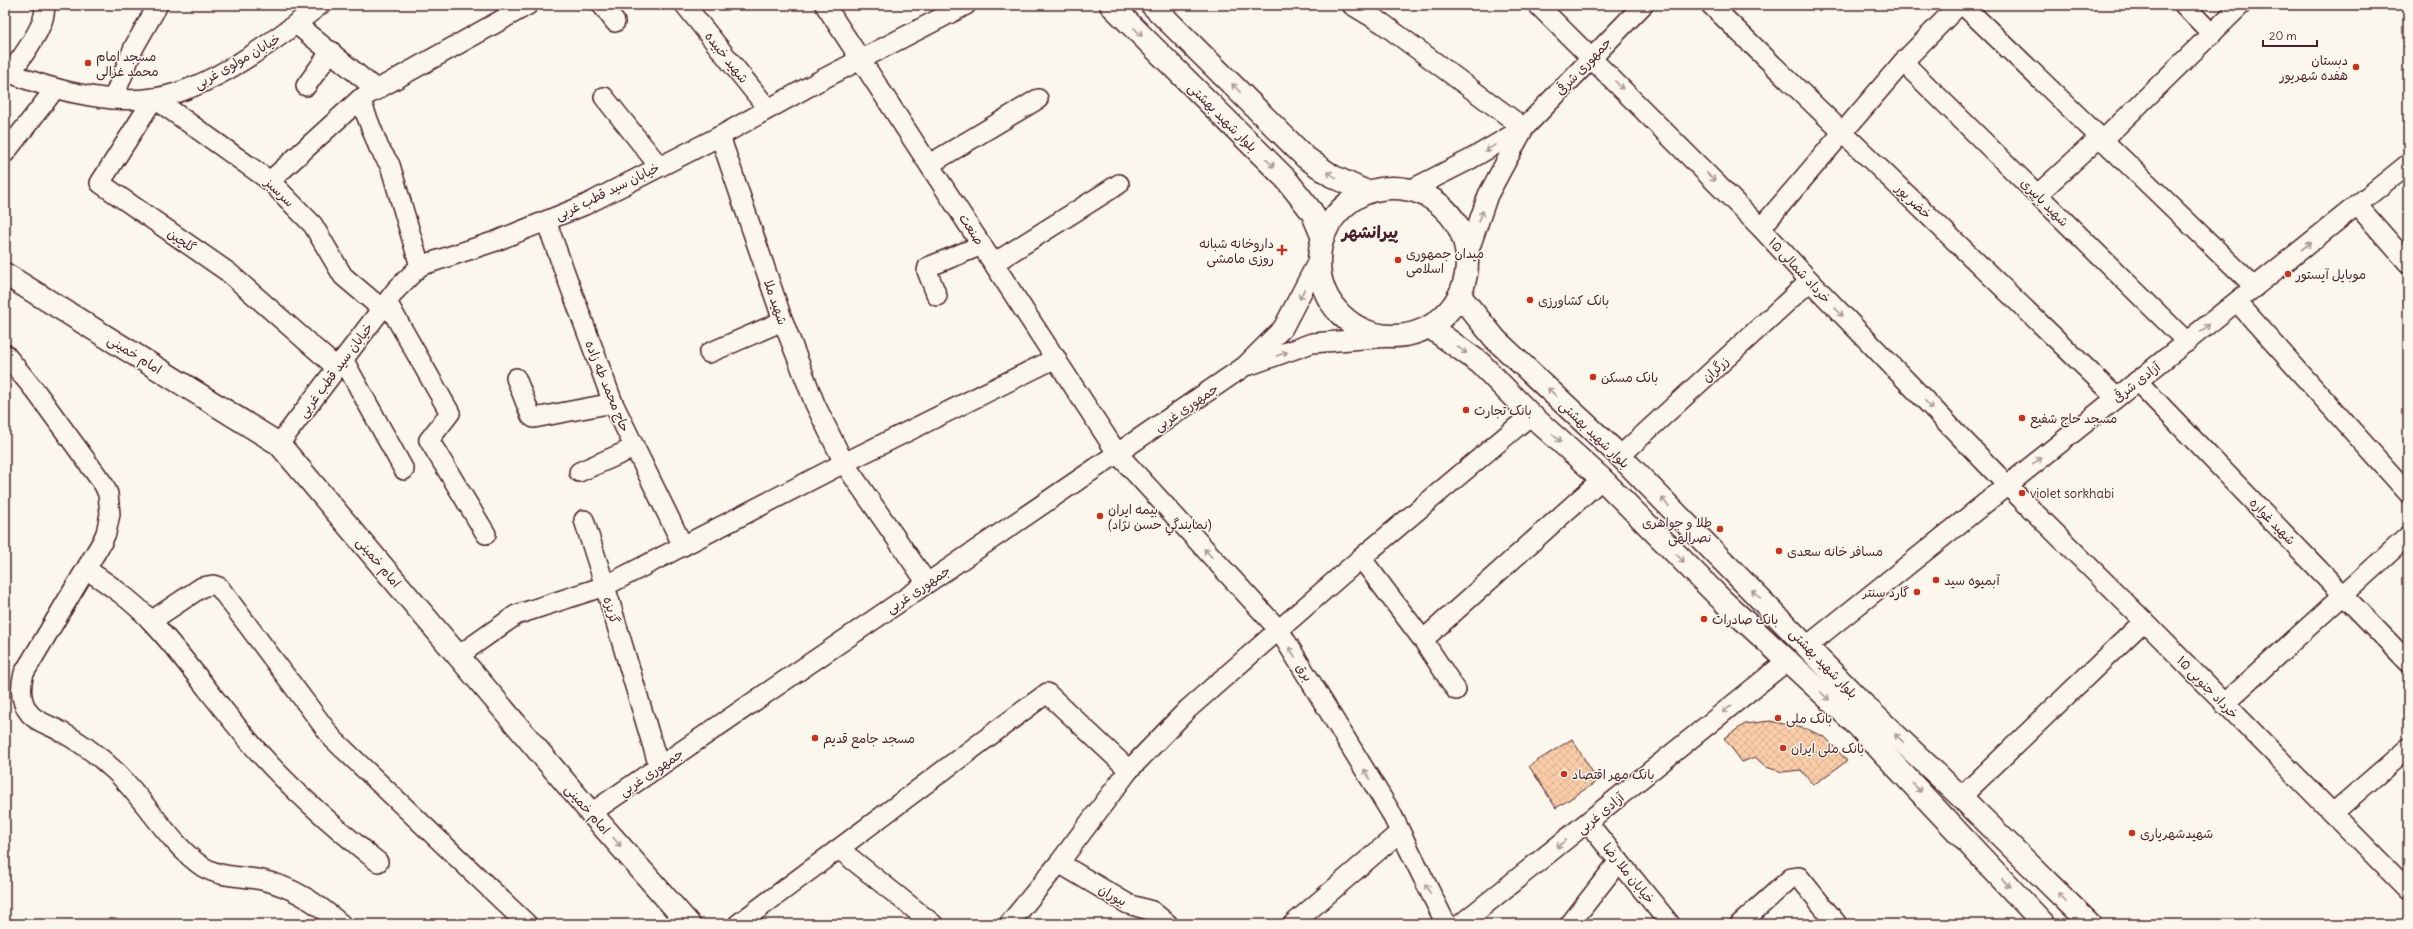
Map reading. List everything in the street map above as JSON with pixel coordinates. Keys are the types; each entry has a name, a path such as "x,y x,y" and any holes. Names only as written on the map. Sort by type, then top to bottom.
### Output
{"main road":[{"name":"بلوار شهید بهشتی","path":"1110,5 1286,179 1312,212 1321,248"},
{"path":"1152,5 1305,157 1332,176 1367,192"},
{"path":"1389,187 1412,189 1433,198 1450,212 1462,231 1468,253 1467,275 1460,296 1447,314 1430,327 1410,335 1389,337 1370,334 1353,325 1338,312 1327,296 1322,284 1321,248 1333,218 1348,203 1367,192 1389,187"},
{"name":"امام خمینی","path":"5,274 279,444 592,813 689,924"},
{"name":"بلوار شهید بهشتی","path":"1460,296 1496,340 1620,456 1740,581 1762,599 1866,707 1962,797 2090,924"},
{"name":"بلوار شهید بهشتی","path":"1430,327 1480,363 1531,415 1602,479 1723,601 1857,725 2044,924"}],"street":[{"path":"8,72 41,24 45,11 44,5"},
{"path":"113,99 134,47 158,5"},
{"name":"خیابان مولوی غربی","path":"8,72 55,89 113,99 154,98 176,94 215,76 296,24 320,5"},
{"path":"270,180 360,100 528,5"},
{"path":"602,5 615,22"},
{"name":"شهید خبیده","path":"685,5 768,109"},
{"name":"صنعت","path":"825,5 1118,453"},
{"name":"خیابان سید قطب غربی","path":"279,444 384,305 420,266 496,241 585,205 720,136 861,59 966,5"},
{"path":"1352,5 1382,23 1524,128"},
{"name":"۱۵ خرداد شمالی","path":"1538,5 1761,228 1810,281 2007,485"},
{"name":"جمهوری شرقی","path":"1524,128 1643,5"},
{"name":"خضر پور","path":"1711,5 2116,397"},
{"path":"1761,228 1844,133 1902,62 1959,5"},
{"path":"1963,5 2255,287"},
{"path":"2184,5 2212,34"},
{"path":"2038,194 2101,139 2241,5"},
{"path":"296,24 331,51 376,90"},
{"path":"306,86 331,51"},
{"name":"شهید باپیری","path":"1902,62 2187,342"},
{"path":"5,153 55,89"},
{"path":"604,97 659,166"},
{"name":"سرسبز","path":"154,98 270,180 313,225 343,276 384,305"},
{"name":"گلچین","path":"154,98 100,183 228,272 340,364"},
{"path":"930,164 1038,99"},
{"path":"360,100 379,148 390,165 420,266"},
{"path":"1412,189 1469,160 1524,128"},
{"path":"1468,253 1488,195 1524,128"},
{"name":"شهید ملا","path":"720,136 783,322 815,404 844,463 927,583"},
{"name":"آزادی شرقی","path":"1807,646 2408,164"},
{"path":"994,263 1119,184"},
{"path":"2357,205 2408,263"},
{"name":"حاج محمد طه زاده","path":"546,221 613,403 683,546"},
{"path":"937,296 927,271 928,267 982,245"},
{"path":"1245,366 1283,328 1321,248"},
{"name":"زرگران","path":"1620,456 1810,281"},
{"path":"2237,302 2408,493"},
{"path":"384,305 450,413 429,440 486,534"},
{"path":"709,353 783,322"},
{"path":"1245,366 1312,344 1389,337"},
{"path":"5,354 37,392 100,476 110,504 109,524 102,542 24,673 21,690 24,702 30,713 36,720 78,742 116,772 187,853 202,866 220,874 262,880 284,887 305,897 341,924"},
{"path":"584,520 604,586 844,463 1056,358"},
{"path":"340,364 404,470"},
{"name":"جمهوری غربی","path":"592,813 1245,366"},
{"path":"516,378 531,416 534,418 613,403"},
{"name":"شهید غواره","path":"2137,381 2408,662"},
{"path":"1009,924 1059,863 1129,770 1188,709 1361,558 1531,415"},
{"path":"579,472 634,448"},
{"name":"برق","path":"1118,453 1279,630 1390,811 1446,924"},
{"path":"1423,640 1602,479"},
{"name":"۱۵ خرداد جنوبی","path":"2007,485 2144,621 2408,890"},
{"path":"2224,704 2408,536"},
{"path":"1361,558 1423,640 1456,690"},
{"path":"86,569 110,584 152,621 236,726 289,785 323,817 378,862"},
{"path":"152,621 202,587 213,585 219,587 333,739 527,924"},
{"name":"گزیزه","path":"458,656 516,615 604,586 659,767"},
{"path":"1962,797 2144,621"},
{"name":"آزادی غربی","path":"1461,924 1787,661"},
{"path":"738,924 1047,693 1129,770"},
{"path":"2333,813 2408,748"},
{"name":"خیابان ملا رضا","path":"1588,823 1670,924"},
{"path":"1293,924 1400,832"},
{"path":"839,849 933,924"},
{"path":"1570,924 1619,861"},
{"name":"بیوران","path":"1059,863 1128,904 1152,911 1168,924"},
{"path":"1740,924 1791,878 1799,877 1837,924"}],"building":[{"name":"بانک ملی ایران","path":"1770,721 1807,729 1826,738 1847,761 1813,785 1801,770 1782,772 1766,767 1755,757 1742,762 1724,738 1745,724"},
{"name":"بانک مهر اقتصاد","path":"1572,739 1598,781 1556,808 1529,766"}],"place":[{"name":"مسجد امام محمد غزالی","path":"88,63"},
{"name":"دبستان هفده شهریور","path":"2356,67"},
{"name":"داروخانه شبانه روزی مامشی","path":"1282,250"},
{"name":"میدان جمهوری اسلامی","path":"1398,260"},
{"name":"موبایل آیستور","path":"2288,274"},
{"name":"بانک کشاورزی","path":"1530,300"},
{"name":"بانک مسکن","path":"1593,377"},
{"name":"بانک تجارت","path":"1466,410"},
{"name":"مسجد حاج شفیع","path":"2022,418"},
{"name":"violet sorkhabi","path":"2022,493"},
{"name":"بيمه ايران (نمايندگي حسن نژاد)","path":"1100,516"},
{"name":"طلا و جواهری نصرالهی","path":"1720,529"},
{"name":"مسافر خانه سعدی","path":"1779,551"},
{"name":"آبمیوه سید","path":"1936,580"},
{"name":"گارد سنتر","path":"1917,592"},
{"name":"بانک صادرات","path":"1704,619"},
{"name":"بانک ملی","path":"1778,718"},
{"name":"مسجد جامع قدیم","path":"815,738"},
{"name":"بانک ملی ایران","path":"1783,748"},
{"name":"بانک مهر اقتصاد","path":"1564,774"},
{"name":"شهیدشهریاری","path":"2132,833"}],"district":[{"name":"پیرانشهر","path":"1370,232"}]}
